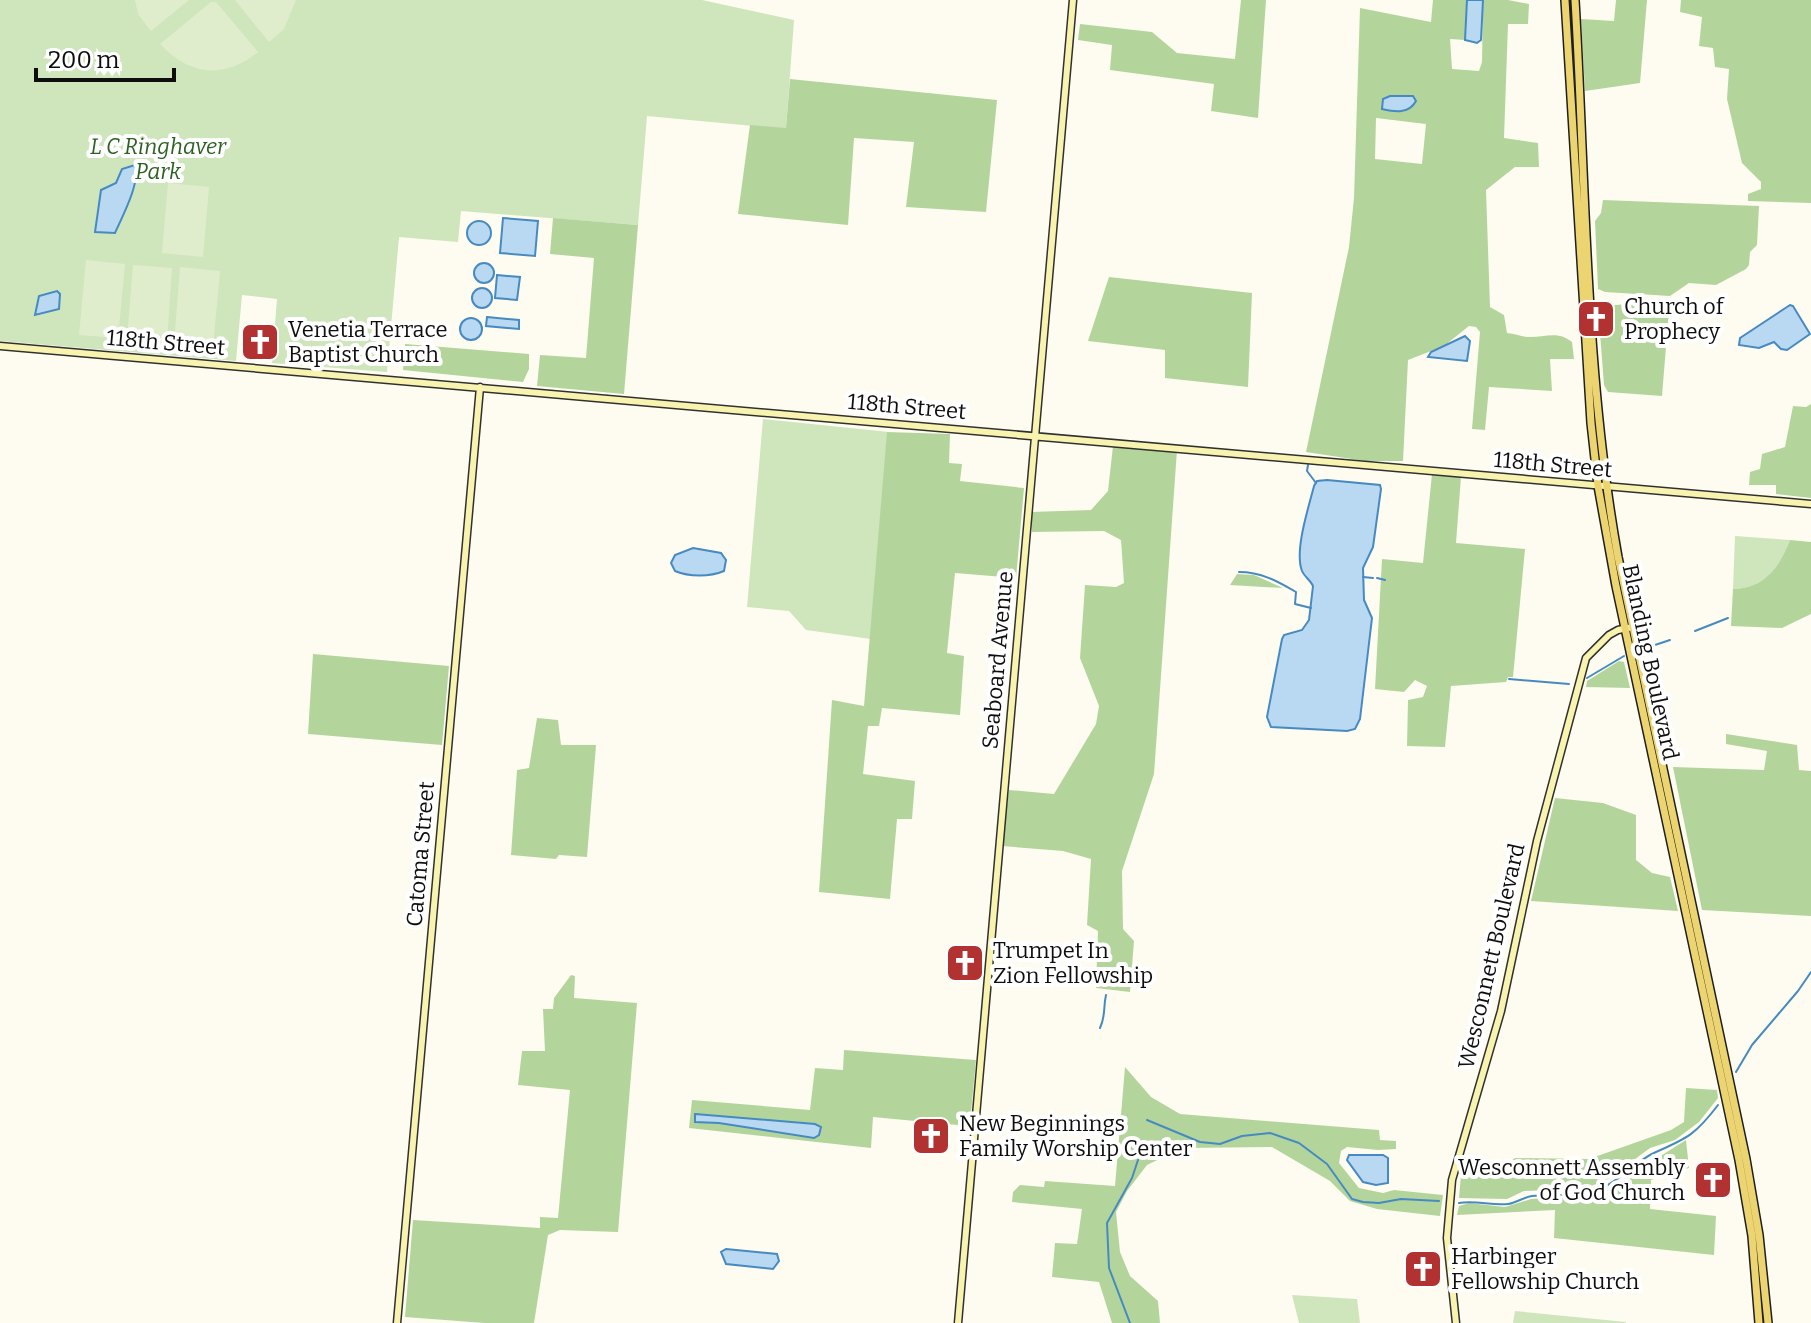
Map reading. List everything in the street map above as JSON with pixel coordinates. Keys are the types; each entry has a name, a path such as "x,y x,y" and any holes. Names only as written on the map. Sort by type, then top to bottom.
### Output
{"main road":[{"path":"1565,1 1575,1"},
{"name":"Blanding Boulevard","path":"1565,1 1582,275 1592,317 1602,486"},
{"name":"Blanding Boulevard","path":"1575,1 1591,423 1671,843 1752,1187 1768,1323"},
{"path":"1571,99 1581,98"},
{"name":"Blanding Boulevard","path":"1630,628 1689,888 1697,946 1747,1208 1759,1323"},
{"path":"1671,843 1676,847 1684,882 1689,888"}],"street":[{"name":"Seaboard Avenue","path":"958,1323 1073,0"},
{"name":"118th Street","path":"0,346 1811,504"},
{"name":"Catoma Street","path":"397,1323 480,387"},
{"name":"Wesconnett Boulevard","path":"1456,1323 1447,1238 1450,1197 1501,1011 1537,841 1582,669 1600,641 1618,630 1630,628"}],"green space":[{"name":"L C Ringhaver Park","path":"0,0 702,0 794,20 786,129 647,116 638,225 461,211 458,242 399,237 387,372 272,363 277,299 242,295 236,361 0,341"},
{"path":"135,0 189,0 151,31 138,14"},
{"path":"235,0 296,0 284,29 269,42"},
{"path":"1241,0 1266,0 1258,118 1211,111 1214,84 1110,70 1112,45 1078,40 1080,24 1152,32 1177,53 1235,59"},
{"path":"1433,0 1467,0 1465,40 1450,39 1452,69 1479,71 1482,62 1483,0 1529,4 1528,24 1508,24 1504,138 1538,143 1539,167 1515,167 1486,190 1490,307 1504,315 1507,333 1566,338 1572,342 1574,359 1550,359 1552,391 1489,387 1485,430 1472,429 1480,332 1476,327 1469,326 1444,346 1408,360 1403,461 1365,461 1306,452 1349,247 1354,198 1360,8 1431,22","holes":["1376,118 1426,124 1422,164 1375,159"]},
{"path":"1616,0 1647,0 1640,83 1585,91 1581,19 1614,21"},
{"path":"1681,0 1811,0 1811,203 1748,201 1748,194 1761,189 1761,182 1742,163 1727,99 1729,69 1715,67 1713,48 1699,46 1702,17 1680,12"},
{"path":"211,2 216,2 258,52 232,67 207,70 183,62 160,44"},
{"path":"790,79 997,100 986,212 906,207 914,142 854,138 848,225 738,214 750,125 786,128"},
{"path":"168,183 209,187 203,257 162,253"},
{"path":"1603,200 1759,206 1757,245 1750,252 1746,269 1716,285 1689,283 1670,296 1605,292 1598,289 1595,221 1601,213"},
{"path":"553,218 638,225 624,394 537,386 540,355 586,358 594,258 550,254"},
{"path":"86,260 125,264 118,338 79,335"},
{"path":"133,265 172,268 167,342 127,339"},
{"path":"180,267 220,271 213,347 174,344"},
{"path":"1109,277 1252,293 1248,387 1165,378 1165,350 1088,341"},
{"path":"1626,304 1669,310 1662,396 1608,392 1604,385 1598,307"},
{"path":"405,344 529,354 529,369 523,382 403,370"},
{"path":"1811,404 1811,498 1776,494 1776,485 1749,485 1750,472 1760,469 1762,454 1785,447 1793,406 1806,407"},
{"path":"763,419 889,432 871,639 806,630 789,611 747,607"},
{"path":"887,432 950,434 949,463 962,464 960,481 1024,488 1016,578 955,573 947,653 964,656 960,715 882,708 879,726 868,726 863,774 915,781 912,819 897,819 890,899 819,892 832,700 864,706"},
{"path":"1113,446 1177,450 1154,774 1122,871 1123,929 1134,941 1130,992 1096,988 1098,931 1087,925 1091,859 1063,851 1002,846 1009,790 1054,794 1096,724 1099,706 1080,658 1085,585 1116,587 1124,583 1121,540 1104,531 1032,532 1031,512 1091,510 1108,491"},
{"path":"1432,474 1461,477 1456,543 1525,549 1513,677 1508,677 1506,682 1451,686 1445,747 1407,746 1408,700 1423,697 1427,686 1415,680 1404,692 1375,689 1382,559 1423,563"},
{"path":"1735,536 1790,540 1769,575 1753,585 1733,589"},
{"path":"1790,540 1811,542 1811,614 1782,628 1731,626 1733,589 1753,585 1769,575"},
{"path":"1237,574 1254,575 1283,588 1230,585"},
{"path":"313,654 449,666 442,745 308,734"},
{"path":"1619,661 1624,662 1630,688 1586,687 1587,681"},
{"path":"537,718 558,720 561,745 596,745 587,857 559,855 556,859 511,855 517,770 529,768"},
{"path":"1726,734 1797,745 1799,770 1811,771 1811,916 1702,910 1673,767 1764,770 1767,751 1726,744"},
{"path":"1555,798 1603,803 1636,815 1636,860 1652,873 1670,877 1678,911 1531,901"},
{"path":"571,975 575,976 574,998 637,1003 618,1232 560,1230 548,1235 534,1323 405,1317 413,1220 540,1228 540,1217 558,1218 570,1090 518,1085 522,1051 545,1051 543,1009 553,1009 554,998"},
{"path":"844,1050 976,1060 970,1123 968,1126 873,1117 871,1148 689,1128 692,1100 810,1110 815,1068 843,1070","holes":["696,1114 815,1124 821,1128 695,1122"]},
{"path":"1125,1067 1151,1097 1180,1114 1379,1130 1380,1140 1396,1141 1396,1149 1347,1147 1341,1151 1339,1163 1359,1188 1383,1193 1394,1190 1443,1195 1440,1216 1377,1209 1350,1201 1330,1181 1272,1147 1182,1148 1147,1165 1116,1212 1120,1252 1130,1276 1158,1301 1160,1323 1112,1323 1099,1282 1052,1277 1055,1243 1077,1244 1082,1209 1012,1202 1013,1192 1020,1185 1044,1187 1045,1181 1115,1186"},
{"path":"1686,1088 1717,1090 1718,1098 1699,1122 1675,1140 1650,1148 1608,1179 1584,1189 1524,1191 1507,1199 1459,1198 1461,1175 1490,1177 1515,1158 1589,1159 1671,1130 1684,1122"},
{"path":"1686,1140 1689,1168 1651,1180 1650,1209 1716,1216 1714,1255 1554,1238 1555,1210 1457,1215 1459,1206 1469,1203 1505,1207 1531,1199 1591,1195 1616,1184"},
{"path":"1292,1295 1357,1299 1360,1323 1299,1323"},
{"path":"1515,1311 1626,1322 1626,1323 1513,1323"}],"water":[{"path":"1467,0 1483,0 1481,40 1477,43 1465,40"},
{"path":"1413,96 1416,101 1406,110 1382,109 1383,99"},
{"path":"135,165 133,190 115,233 95,232 101,190 116,183 122,169"},
{"path":"503,218 538,221 535,256 500,253"},
{"path":"479,221 487,225 491,233 487,241 479,245 471,241 467,233 471,225"},
{"path":"484,263 491,266 494,273 491,280 484,283 477,280 474,273 477,266"},
{"path":"497,275 520,277 517,300 495,298"},
{"path":"482,288 489,291 492,298 489,305 482,308 475,305 472,298 475,291"},
{"path":"57,291 60,294 59,309 35,315 39,296"},
{"path":"1790,305 1810,334 1787,350 1774,342 1759,348 1739,345 1740,338"},
{"path":"487,317 519,320 519,329 486,326"},
{"path":"471,318 482,329 471,340 460,329"},
{"path":"1465,336 1470,341 1467,361 1428,357 1431,352"},
{"path":"1317,481 1380,485 1381,489 1373,547 1363,568 1364,600 1372,618 1360,719 1355,729 1347,731 1271,727 1267,717 1282,639 1284,635 1302,630 1309,620 1313,586 1302,571 1301,541 1314,486"},
{"path":"693,548 721,553 726,560 724,571 700,576 675,571 671,563 675,555"},
{"path":"695,1114 821,1127 819,1135 814,1138 695,1122"},
{"path":"1349,1155 1383,1155 1388,1158 1388,1183 1376,1185 1363,1182 1347,1160"},
{"path":"726,1249 777,1254 779,1261 773,1269 726,1264 721,1252"}],"waterway":[{"path":"1308,465 1307,471 1316,483"},
{"path":"1239,572 1262,575 1275,581 1296,592 1295,604 1311,608"},
{"path":"1363,577 1373,578"},
{"path":"1377,578 1385,580"},
{"path":"1695,631 1728,618"},
{"path":"1646,648 1670,640"},
{"path":"1587,678 1624,656"},
{"path":"1509,679 1569,684"},
{"path":"1736,1072 1752,1045 1811,972"},
{"path":"1100,1028 1106,995"},
{"path":"1459,1203 1508,1204 1532,1196 1596,1190 1611,1183 1649,1155 1691,1134 1718,1105"},
{"path":"1147,1120 1200,1142 1220,1144 1242,1136 1270,1133 1299,1143 1327,1164 1352,1199 1379,1203 1401,1199 1439,1201"},
{"path":"1130,1323 1109,1268 1107,1223 1132,1178 1138,1160"}],"place":[{"name":"Church of Prophecy","path":"1596,319"},
{"name":"Venetia Terrace Baptist Church","path":"260,342"},
{"name":"Trumpet In Zion Fellowship","path":"965,963"},
{"name":"New Beginnings Family Worship Center","path":"931,1136"},
{"name":"Wesconnett Assembly of God Church","path":"1713,1180"},
{"name":"Harbinger Fellowship Church","path":"1423,1269"}]}
